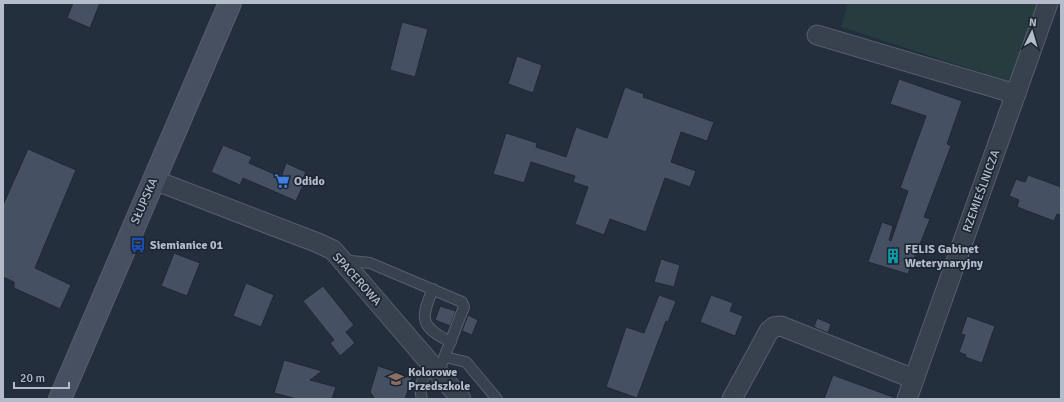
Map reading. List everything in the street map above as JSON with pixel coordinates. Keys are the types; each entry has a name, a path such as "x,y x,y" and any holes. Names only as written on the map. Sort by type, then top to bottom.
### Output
{"main road":[{"name":"SŁUPSKA","path":"60,399 230,3"}],"street":[{"name":"RZEMIEŚLNICZA","path":"907,399 1048,3"},
{"path":"817,35 1016,94"},
{"name":"SPACEROWA","path":"154,180 333,250 438,365 460,399"},
{"path":"732,399 769,331 774,327 781,326 914,378"}],"lane":[{"path":"342,260 370,263 462,302 464,307 451,342 438,365"},
{"path":"433,289 425,307 425,320 433,333 451,342"},
{"path":"422,399 422,380 425,373 438,365 466,362 497,399"}],"green space":[{"path":"848,3 1042,3 1014,83 841,27"}],"building":[{"path":"73,3 100,3 90,28 67,18"},
{"path":"402,22 428,29 415,77 390,70"},
{"path":"517,56 542,65 533,93 508,84"},
{"path":"899,79 962,101 947,144 951,146 924,217 930,219 908,274 868,262 882,222 893,226 889,240 891,241 908,191 900,188 926,116 890,104"},
{"path":"625,87 644,94 643,97 714,122 707,141 681,132 671,162 696,171 690,187 665,178 646,232 610,219 604,235 575,224 588,187 573,182 575,176 531,162 524,183 493,174 506,133 537,143 536,147 566,157 576,127 607,138"},
{"path":"223,145 252,157 249,163 281,177 286,163 306,172 300,185 303,186 296,201 243,178 240,185 211,172"},
{"path":"28,149 76,170 35,268 71,285 60,309 14,288 14,282 3,277 3,205"},
{"path":"1028,175 1061,187 1061,215 1057,214 1054,221 1017,207 1019,200 1009,196 1016,179 1025,182"},
{"path":"174,253 200,263 187,296 161,286"},
{"path":"661,259 680,265 674,287 654,282"},
{"path":"246,283 274,295 261,327 233,316"},
{"path":"323,286 354,325 346,332 355,343 340,356 330,343 334,340 303,301"},
{"path":"659,295 676,301 668,322 666,321 637,398 606,387 626,327 644,333"},
{"path":"711,295 733,303 730,311 743,316 735,336 700,322"},
{"path":"440,306 456,311 450,326 435,320"},
{"path":"468,315 478,320 472,335 462,331"},
{"path":"967,316 995,326 982,363 965,357 966,355 959,352 965,335 961,334"},
{"path":"817,318 831,324 828,333 814,327"},
{"path":"284,360 322,371 310,380 336,387 332,399 297,399 274,393"},
{"path":"378,366 412,377 405,399 375,399 370,392"},
{"path":"833,375 893,397 893,399 824,399"}],"place":[{"name":"Odido","path":"282,181"},
{"name":"Siemianice 01","path":"138,245"},
{"name":"FELIS Gabinet Weterynaryjny","path":"893,256"},
{"name":"Kolorowe Przedszkole","path":"396,379"}]}
